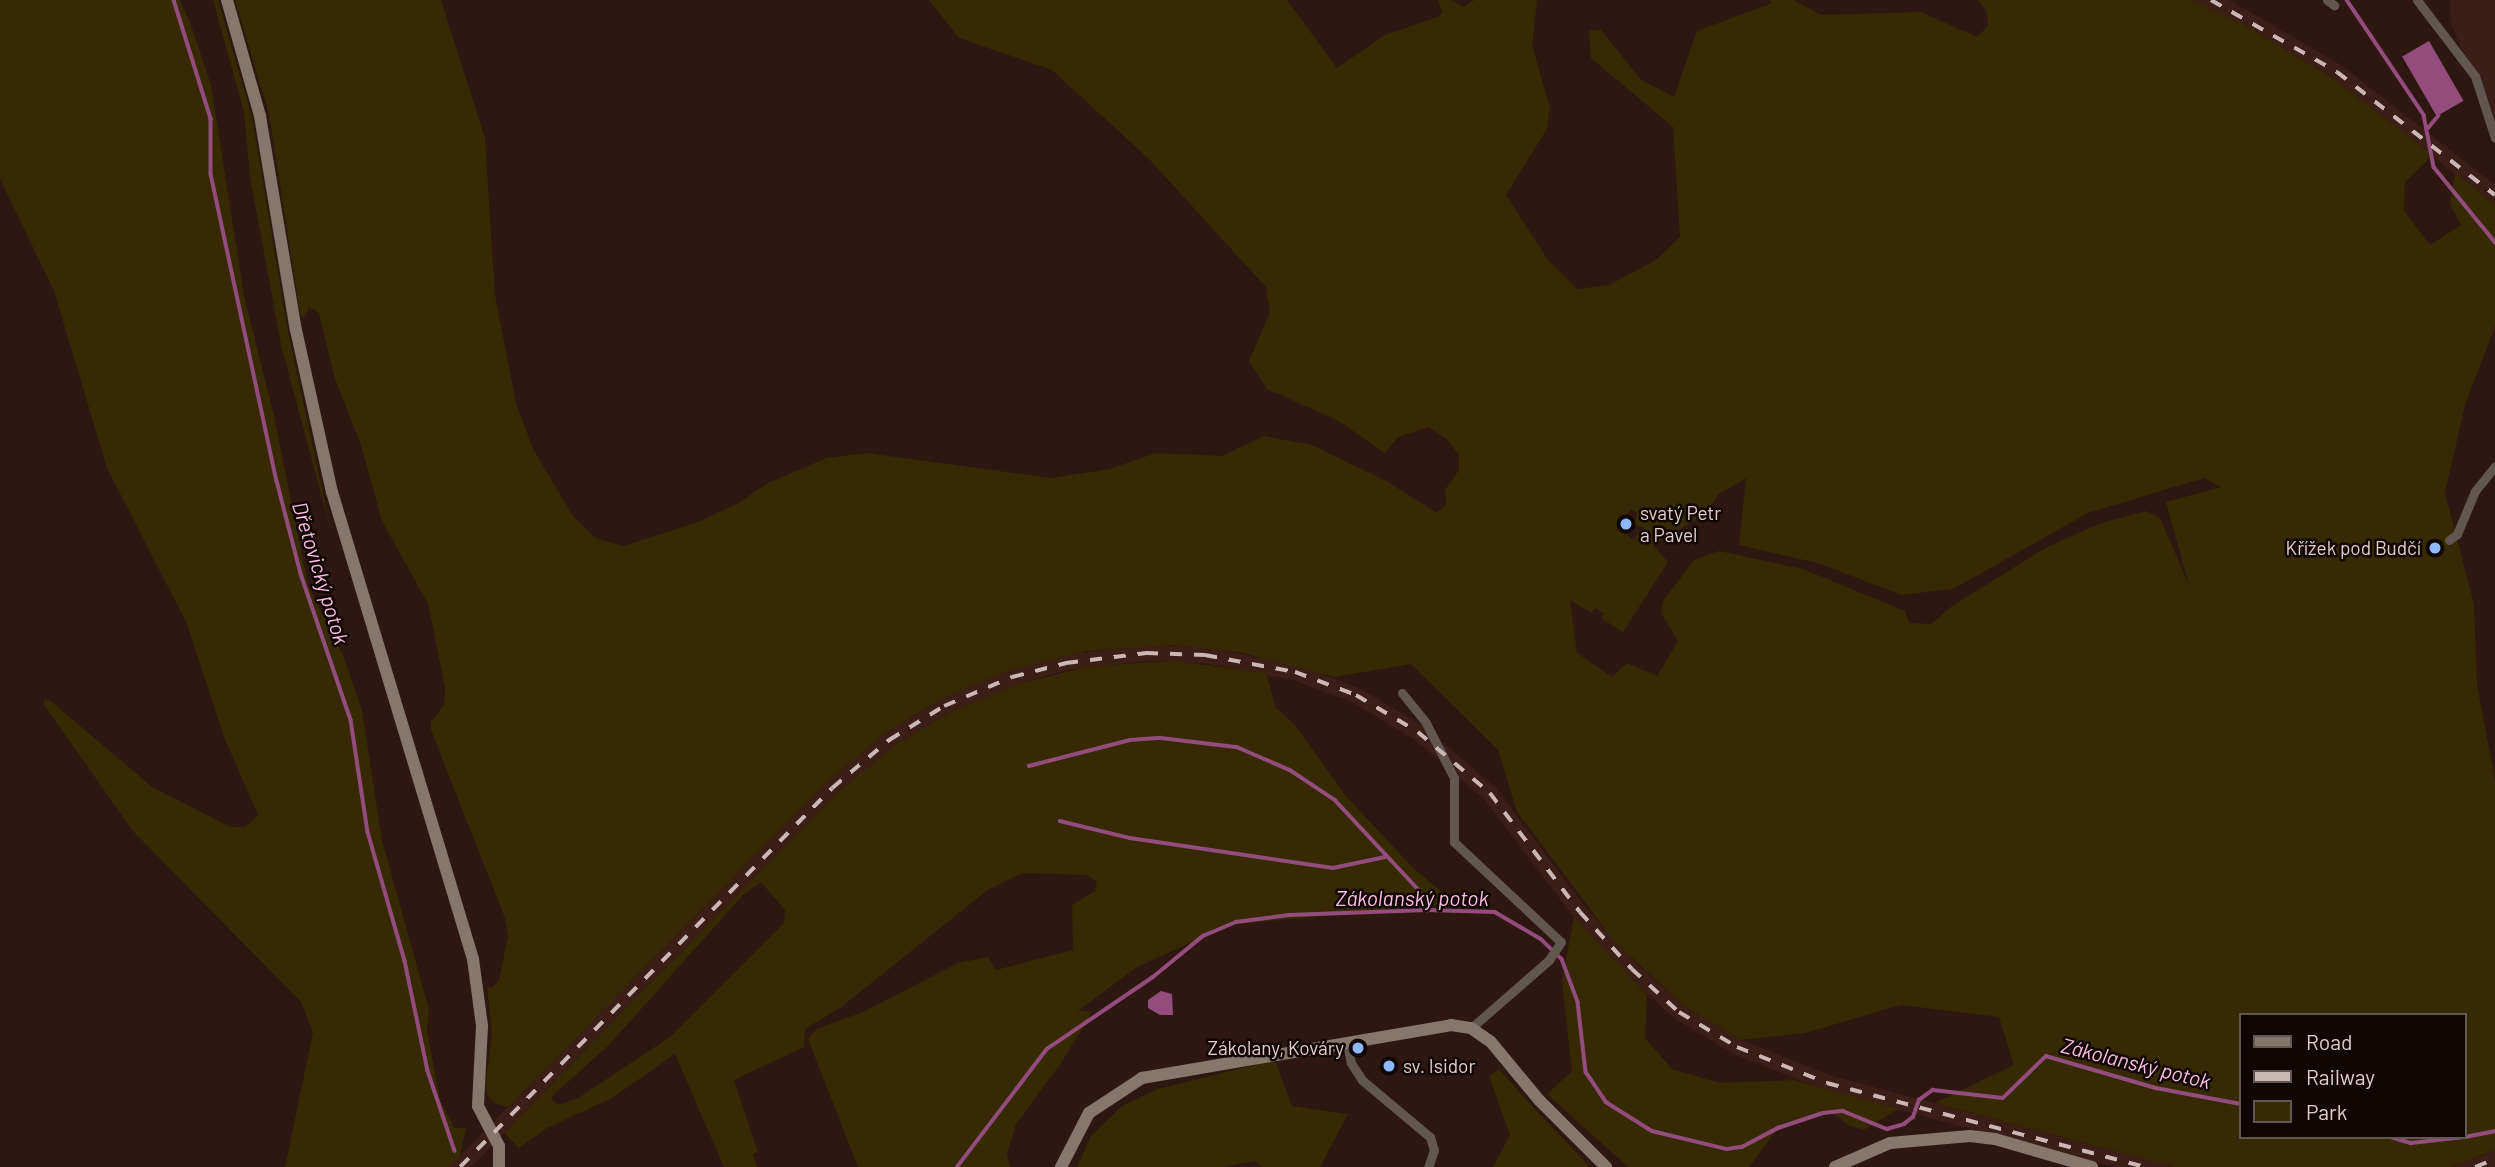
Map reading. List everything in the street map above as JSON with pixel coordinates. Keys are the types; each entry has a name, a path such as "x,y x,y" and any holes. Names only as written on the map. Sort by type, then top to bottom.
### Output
{"main road":[{"path":"227,0 260,116 296,330 332,492 473,959 482,1026 478,1105 499,1146 499,1167"},
{"path":"1061,1167 1089,1113 1132,1082 1223,1060 1347,1043 1437,1026 1471,1028 1491,1042 1539,1100 1606,1167"},
{"path":"1835,1167 1890,1143 1970,1136 1995,1139 2092,1167"}],"street":[{"path":"2417,0 2475,76 2495,138"},
{"path":"2449,540 2457,534 2475,491 2495,466"},
{"path":"1402,694 1426,723 1454,778 1454,842 1561,942 1560,949 1549,960 1471,1028"},
{"path":"1347,1043 1351,1063 1362,1080 1430,1137 1434,1150 1428,1167"}],"shaded area":[{"path":"2192,0 2229,0 2341,65 2495,185 2495,205 2332,78 2245,25"},
{"path":"2450,0 2495,0 2495,137 2451,23"},
{"path":"2429,41 2464,101 2437,116 2402,56"},
{"path":"1146,645 1205,647 1298,665 1359,688 1423,726 1496,788 1586,908 1637,964 1684,1006 1741,1040 1829,1075 2174,1167 2114,1167 1825,1090 1734,1054 1674,1018 1626,975 1574,917 1484,799 1414,739 1352,702 1293,680 1204,663 1147,661 1067,670 1015,685 948,713 894,746 837,793 471,1167 449,1167 827,782 885,733 941,699 1010,670 1064,655"},
{"path":"1161,991 1172,994 1173,1015 1160,1015 1148,1008 1148,1000"},
{"path":"2495,1150 2495,1167 2451,1167 2484,1155"}],"green space":[{"path":"0,0 180,0 191,25 211,85 244,296 274,416 308,585 344,658 362,711 382,840 429,1010 427,1031 440,1100 454,1128 466,1128 460,1156 449,1167 285,1167 313,1032 301,1002 133,831 44,705 45,699 52,702 152,787 230,827 245,827 258,815 224,737 187,624 107,468 54,291 0,179"},
{"path":"213,0 218,0 252,117 288,332 331,531 281,345 250,177 244,112"},
{"path":"235,0 441,0 485,138 495,295 516,403 533,449 573,516 595,538 623,546 695,523 737,504 766,484 826,458 867,453 1051,478 1110,469 1156,453 1222,456 1264,436 1312,445 1386,481 1437,513 1446,505 1445,490 1459,470 1459,455 1447,439 1428,427 1398,437 1385,453 1339,421 1267,389 1249,361 1270,312 1266,287 1150,160 1052,70 959,38 929,0 1287,0 1337,68 1385,35 1438,17 1442,12 1438,0 1452,0 1464,7 1474,0 1537,0 1532,45 1550,108 1547,129 1506,195 1548,260 1577,289 1609,285 1656,260 1680,237 1673,127 1591,58 1589,30 1601,30 1641,80 1674,97 1697,31 1772,3 1769,0 1793,0 1821,15 1921,12 1977,37 1988,26 1986,10 1978,0 2192,0 2245,25 2332,78 2433,155 2405,182 2404,211 2430,245 2461,225 2450,204 2455,173 2495,205 2495,326 2465,405 2445,493 2474,604 2477,685 2495,780 2495,1150 2451,1167 2174,1167 1935,1103 2014,1065 1999,1017 1901,1005 1805,1033 1741,1040 1684,1006 1615,942 1517,812 1498,750 1411,664 1334,677 1238,652 1173,645 1088,651 1010,670 941,699 885,733 827,782 508,1107 495,1103 487,1095 486,1081 492,1034 487,987 492,988 499,981 508,936 505,918 431,730 431,722 444,705 445,687 428,604 382,521 361,445 334,376 319,313 309,307 303,319 269,114","holes":["1746,478 1739,545 1821,564 1901,595 1953,589 2088,513 2204,478 2221,487 2166,502 2189,585 2160,518 2146,511 2101,523 2047,547 1952,606 1931,624 1909,623 1905,611 1803,569 1719,551 1694,560 1663,601 1661,613 1678,641 1657,676 1627,663 1612,677 1577,653 1570,600 1592,613 1595,608 1604,613 1601,618 1623,632 1668,562 1653,545 1705,514 1718,495","1631,509 1637,513 1634,525 1644,527 1633,540 1618,527"]},
{"path":"1173,661 1266,673 1276,708 1296,726 1345,795 1413,868 1455,903 1229,925 1137,967 1078,1011 1092,1012 1061,1063 1016,1124 1007,1154 1010,1167 858,1167 808,1039 816,1029 863,1012 958,963 988,957 996,970 1073,950 1072,905 1095,891 1097,881 1086,875 1023,873 989,889 840,1008 805,1029 804,1047 734,1080 758,1152 753,1154 757,1167 724,1167 675,1054 612,1098 547,1128 519,1148 504,1133 837,793 894,746 948,713 1015,685 1090,666","holes":["761,882 785,910 784,923 670,1037 578,1098 560,1105 554,1102 551,1097 608,1046 743,895"]},
{"path":"1574,917 1647,995 1645,1038 1672,1069 1719,1083 1794,1080 1898,1109 1864,1130 1848,1125 1832,1112 1778,1128 1749,1167 1628,1167 1547,1094 1572,1071 1562,981"},
{"path":"1275,1061 1292,1106 1348,1114 1320,1167 1263,1167 1255,1161 1222,1167 1077,1167 1091,1136 1122,1106 1158,1089"},
{"path":"1499,1069 1590,1167 1493,1167 1510,1135 1489,1076"}],"waterway":[{"name":"Dřetovický potok","path":"174,0 211,119 211,174 277,481 301,574 351,720 368,832 405,961 428,1071 455,1151"},
{"path":"2347,0 2424,115 2434,167 2495,242"},
{"path":"2428,128 2438,116"},
{"path":"1029,766 1130,740 1161,738 1237,747 1290,770 1335,800 1419,890 1427,910"},
{"path":"1060,821 1130,838 1333,868 1385,857"},
{"name":"Zákolanský potok","path":"957,1167 1047,1049 1153,977 1203,936 1236,922 1289,915 1427,910 1495,912 1541,939 1562,959 1578,1002 1586,1072 1606,1102 1652,1131 1727,1149 1742,1147 1778,1128 1823,1113 1843,1111 1887,1129 1904,1124 1913,1117 1919,1100 1933,1090 2003,1098 2046,1056 2156,1088 2240,1104"},
{"name":"Zákolanský potok","path":"2467,1137 2495,1131"},
{"name":"Zákolanský potok","path":"2398,1139 2411,1143 2446,1139"}],"railway":[{"path":"2211,0 2337,72 2495,195"},
{"path":"460,1167 832,788 889,740 944,706 1012,677 1066,663 1146,653 1205,655 1295,672 1356,695 1418,732 1490,793 1580,912 1632,969 1679,1012 1737,1047 1827,1083 2144,1167"},
{"path":"2475,1167 2495,1159"}],"place":[{"name":"svatý Petr a Pavel","path":"1626,524"},
{"name":"Křížek pod Budčí","path":"2435,548"},
{"name":"Zákolany, Kováry","path":"1358,1048"},
{"name":"sv. Isidor","path":"1389,1066"}]}
